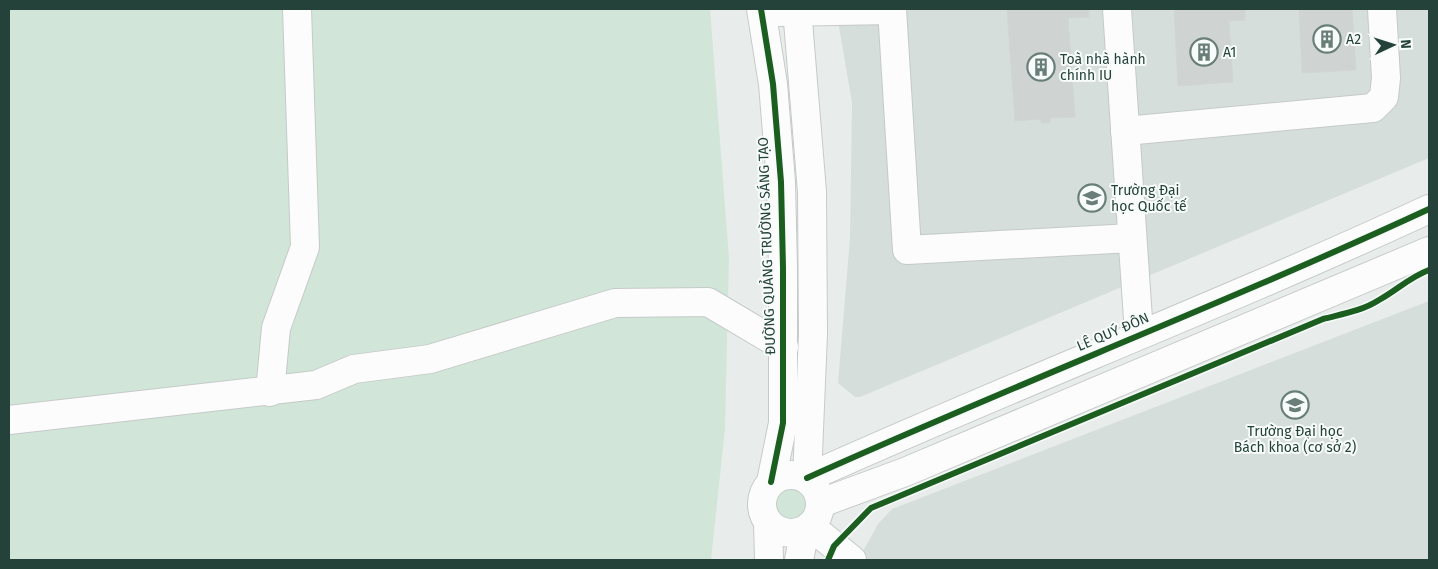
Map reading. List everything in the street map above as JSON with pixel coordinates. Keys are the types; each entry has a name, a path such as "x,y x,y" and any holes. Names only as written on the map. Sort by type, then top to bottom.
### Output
{"street":[{"path":"270,392 276,328 305,246 297,9"},
{"path":"1117,9 1139,334"},
{"path":"1125,131 1373,108 1384,97 1386,78 1382,9"},
{"path":"797,10 812,192 813,334 807,478"},
{"path":"762,11 892,10 907,250 1132,238"},
{"name":"ĐƯỜNG QUẢNG TRƯỜNG SÁNG TẠO","path":"762,11 773,84 781,182 784,347 783,423 771,482"},
{"name":"LÊ QUÝ ĐÔN","path":"807,478 1139,334 1335,252 1429,209"},
{"path":"768,522 782,532 790,533 905,472 1429,251"},
{"path":"1335,252 1350,284"},
{"path":"9,420 270,392 316,385 354,369 430,359 615,303 708,302 784,347"},
{"path":"769,560 768,522 762,502 763,494 771,482 787,474 807,478 819,494 799,560"},
{"path":"812,520 852,560"}],"shaded area":[{"name":"Trường Đại học Quốc tế","path":"836,9 1429,9 1429,158 860,397 855,397 838,383 850,238 852,103"},
{"name":"Trường Đại học Bách khoa (cơ sở 2)","path":"1429,301 1429,560 858,560 878,524 892,509"}],"green space":[{"path":"9,9 710,9 729,258 725,429 711,560 9,560"},
{"path":"796,480 800,481 810,490 813,494 813,512 804,522 796,526 786,526 778,522 769,512 768,498 772,490 782,481"}],"building":[{"name":"Toà nhà hành chính IU","path":"1007,9 1089,9 1089,17 1068,18 1075,117 1050,118 1050,123 1041,123 1041,119 1015,121"},
{"name":"A1","path":"1174,9 1228,9 1233,82 1178,86"},
{"path":"1228,9 1245,9 1245,20 1229,21"},
{"name":"A2","path":"1299,9 1352,9 1356,70 1302,73"}],"cycle path":[{"path":"761,9 773,84 781,182 783,268 783,423 771,482"},
{"path":"807,478 1274,278 1429,209"},
{"path":"828,560 834,546 871,508 1323,319 1366,307 1429,270"}],"place":[{"name":"A2","path":"1327,39"},
{"name":"A1","path":"1204,52"},
{"name":"Toà nhà hành chính IU","path":"1041,67"},
{"name":"Trường Đại học Quốc tế","path":"1092,198"},
{"name":"Trường Đại học Bách khoa (cơ sở 2)","path":"1295,405"}]}
